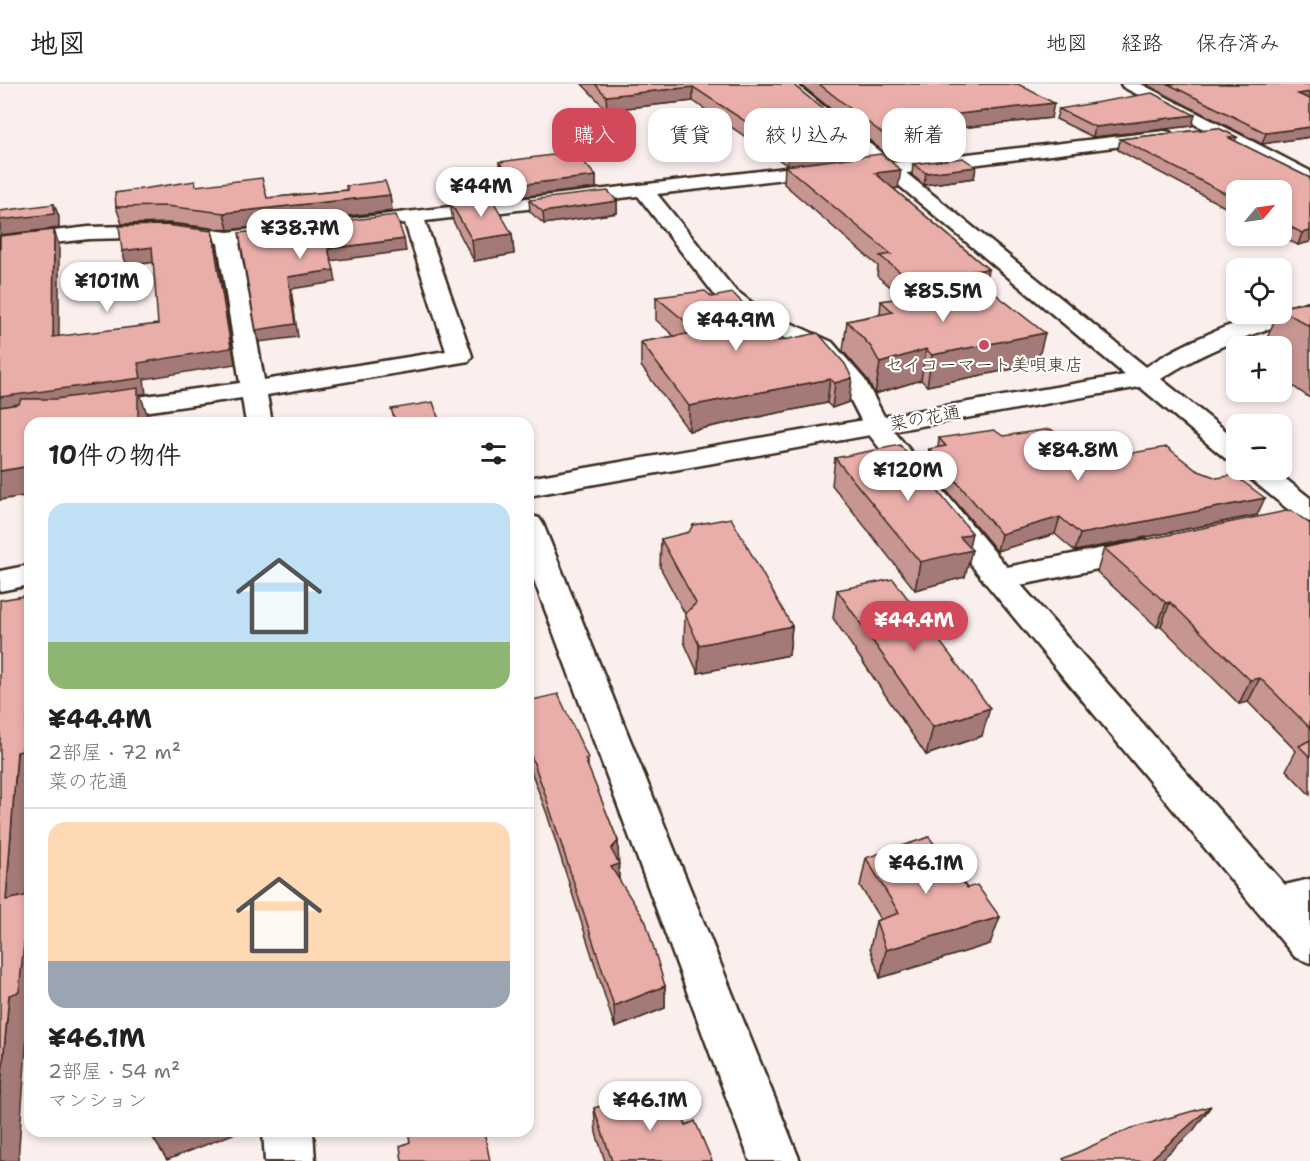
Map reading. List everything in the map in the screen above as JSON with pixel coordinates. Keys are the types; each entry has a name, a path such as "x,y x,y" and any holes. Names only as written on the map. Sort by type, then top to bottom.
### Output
{"street":[{"path":"786,84 1226,445"},
{"path":"1129,84 1310,178"},
{"path":"332,225 856,166 888,166 1217,130"},
{"path":"643,190 726,294 752,314 823,348 856,385 876,426 999,579 1294,901 1310,944"},
{"path":"81,413 254,389 460,356 413,216"},
{"path":"0,243 101,232 170,231 228,238 309,228"},
{"path":"228,238 258,417"},
{"name":"菜の花通","path":"534,486 1144,379 1168,361 1217,341 1310,309"},
{"path":"1269,480 1310,514"},
{"path":"1275,523 1310,514"},
{"path":"534,539 775,1161"},
{"path":"999,579 1172,544"},
{"path":"0,581 24,576"},
{"path":"288,1137 290,1161"}],"building":[{"path":"595,84 792,84 822,108 744,108 744,120 732,113 732,108 725,108 693,87 606,96"},
{"path":"819,84 1018,84 1054,103 966,113 966,108 882,108 882,133 870,124 870,108 850,108"},
{"path":"1168,84 1310,84 1310,92 1298,94 1310,99 1310,127 1266,133"},
{"path":"1152,93 1195,115 1095,127 1059,109"},
{"path":"1218,128 1237,137 1229,138 1310,178 1310,231 1302,233 1292,228 1292,180 1226,180 1226,194 1120,139"},
{"path":"881,154 882,162 891,162 901,170 875,173 988,269 973,271 995,287 988,288 984,285 928,294 880,256 891,254 785,166 817,162 870,162 870,155"},
{"path":"552,155 552,162 584,162 596,176 517,185 499,162"},
{"path":"966,160 976,167 926,173 913,164 966,162"},
{"path":"262,178 267,198 348,190 346,186 385,181 390,195 224,213 166,206 116,207 115,193 195,181 196,186"},
{"path":"608,191 617,201 543,212 529,200"},
{"path":"491,197 512,234 472,240 450,202"},
{"path":"54,204 54,214 0,220 0,211"},
{"path":"396,215 404,239 328,249 334,270 288,277 295,324 256,330 239,233"},
{"path":"166,225 212,231 231,348 138,363 141,378 0,397 0,236 54,230 53,337 158,324 152,247 122,251 119,226"},
{"path":"984,285 1045,333 932,355 926,349 880,363 871,347 847,321 893,312 881,301"},
{"path":"705,291 712,297 733,293 779,341 818,333 845,364 852,378 835,383 830,379 689,406 641,342 698,332 656,297"},
{"path":"1310,302 1310,327 1292,316 1292,305"},
{"path":"138,388 138,417 24,417 24,467 0,471 0,407 19,404 21,399 55,399"},
{"path":"433,402 438,417 394,417 391,409"},
{"path":"1050,429 1076,446 1082,445 1097,459 1167,447 1196,470 1217,478 1226,476 1226,480 1241,480 1265,498 1080,534 1060,517 1001,534 929,449 946,446 939,438 994,430 1003,436"},
{"path":"900,445 972,533 960,537 972,550 920,562 835,458"},
{"path":"1291,510 1310,524 1310,728 1260,678 1250,680 1170,602 1166,603 1104,548"},
{"path":"731,518 792,626 699,645 685,614 696,603 661,539 689,532 693,525"},
{"path":"893,579 990,708 933,727 837,590"},
{"path":"24,596 24,738 22,751 17,752 6,900 24,896 24,944 19,992 9,995 0,1096 0,600"},
{"path":"558,694 588,758 585,759 618,841 611,849 619,864 611,867 646,922 665,986 614,1006 534,764 534,700"},
{"path":"1310,740 1310,757 1299,746"},
{"path":"929,837 967,888 977,885 1000,917 886,950 876,921 899,913 866,858"},
{"path":"640,1094 648,1107 673,1095 686,1125 695,1121 712,1161 612,1161 594,1108"},
{"path":"1211,1106 1149,1161 1065,1161 1063,1159 1129,1129"},
{"path":"409,1137 485,1137 490,1161 402,1161 400,1146 410,1142"}],"place":[{"name":"セイコーマート美唄東店","path":"984,345"}]}
